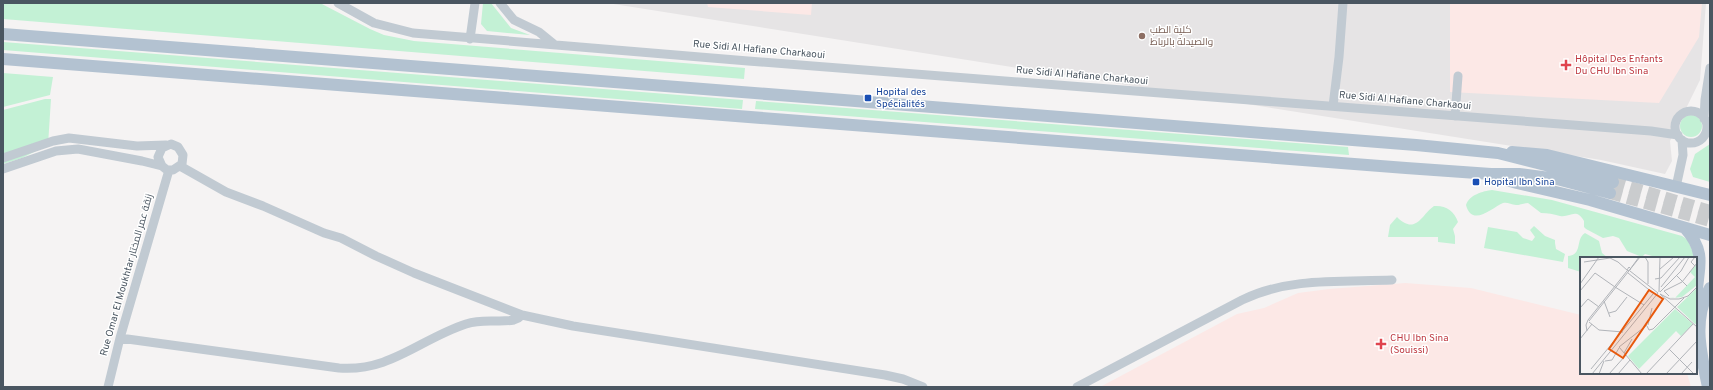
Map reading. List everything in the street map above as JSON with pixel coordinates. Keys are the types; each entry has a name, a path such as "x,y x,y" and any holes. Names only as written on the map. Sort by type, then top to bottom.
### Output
{"main road":[{"path":"3,34 1416,145 1498,153 1523,152 1547,155 1710,196"},
{"path":"3,59 1491,174 1519,174 1612,188 1498,153"},
{"path":"1491,174 1517,184 1590,200 1710,235"},
{"path":"1684,227 1696,239 1702,257 1697,290"},
{"path":"1699,317 1702,305 1710,288"},
{"path":"1697,302 1699,338 1708,387"}],"street":[{"name":"Rue Sidi Al Hafiane Charkaoui","path":"338,3 374,23 400,31 470,39 1653,131 1680,137"},
{"path":"470,39 475,3"},
{"path":"500,3 514,20 539,32 555,45"},
{"path":"1332,106 1339,57 1342,3"},
{"path":"1704,119 1710,68"},
{"path":"1455,116 1458,76"},
{"path":"1653,131 1665,128 1676,122 1683,113 1690,111 1699,103 1706,93"},
{"path":"1680,137 1693,142 1700,140 1705,134 1707,126 1704,119 1700,114 1690,111"},
{"path":"1676,122 1675,129 1680,137 1682,160 1676,187"},
{"path":"3,158 53,141 69,138 137,146 176,145 182,150 184,160 176,169 165,168 88,150 69,149 56,151 3,169"},
{"path":"1682,160 1693,142"},
{"path":"165,168 158,159 158,154 166,145"},
{"path":"180,166 226,192 263,206 324,233 341,238 414,273 522,315 573,326 885,375 903,379 923,387"},
{"name":"Rue Omar El Moukhtar زنقة عمر المختار","path":"108,387 165,168"},
{"path":"1077,387 1242,300 1262,291 1298,283 1392,280"},
{"path":"120,338 339,368 360,369 388,361 460,326 490,320 515,320 522,315"}],"shaded area":[{"path":"607,3 1706,3 1700,80 1670,141 1672,161 1665,174 1601,160"},
{"path":"707,3 812,3 811,15 708,7"},
{"name":"Hôpital Des Enfants Du CHU Ibn Sina","path":"1450,3 1702,3 1699,37 1659,103 1450,92"},
{"name":"CHU Ibn Sina (Souissi)","path":"1405,283 1471,288 1580,315 1580,374 1687,374 1691,387 1100,387 1237,314 1264,308 1298,293"}],"green space":[{"path":"3,3 320,3 384,35 414,41 745,68 744,79 3,19"},
{"path":"483,3 491,3 511,28 530,35 487,31 481,24"},
{"path":"3,42 743,100 742,109 3,50"},
{"path":"3,73 53,77 50,95 3,107"},
{"path":"45,99 51,99 48,145 22,158 3,164 3,110"},
{"path":"756,101 1348,147 1349,155 755,109"},
{"path":"1687,115 1695,115 1702,122 1702,130 1695,137 1687,137 1680,130 1680,122"},
{"path":"1710,144 1710,182 1693,177 1690,169 1695,154"},
{"path":"1492,190 1552,200 1682,236 1688,240 1695,257 1656,257 1645,254 1642,257 1627,251 1619,238 1613,236 1603,238 1586,229 1584,227 1584,221 1576,214 1560,216 1541,213 1528,203 1516,205 1503,203 1478,216 1473,215 1469,212 1466,205 1473,196"},
{"path":"1434,206 1445,207 1454,214 1458,222 1453,229 1455,244 1438,242 1438,237 1388,237 1390,225 1397,217 1404,222 1414,224"},
{"path":"1534,226 1545,236 1555,240 1556,249 1565,254 1563,262 1484,248 1488,227 1517,232 1523,238 1532,241 1535,237 1530,230"},
{"path":"1585,233 1599,241 1602,253 1607,257 1580,257 1580,272 1568,268 1568,256 1576,253 1582,236"}],"tunnel":[{"path":"1613,182 1710,211"},
{"path":"1610,193 1710,221"}],"place":[{"name":"كلية الطب والصيدلة بالرباط","path":"1142,36"},
{"name":"Hôpital Des Enfants Du CHU Ibn Sina","path":"1566,65"},
{"name":"Hopital des Spécialités","path":"868,98"},
{"name":"Hopital Ibn Sina","path":"1476,182"},
{"name":"CHU Ibn Sina (Souissi)","path":"1381,344"}]}
